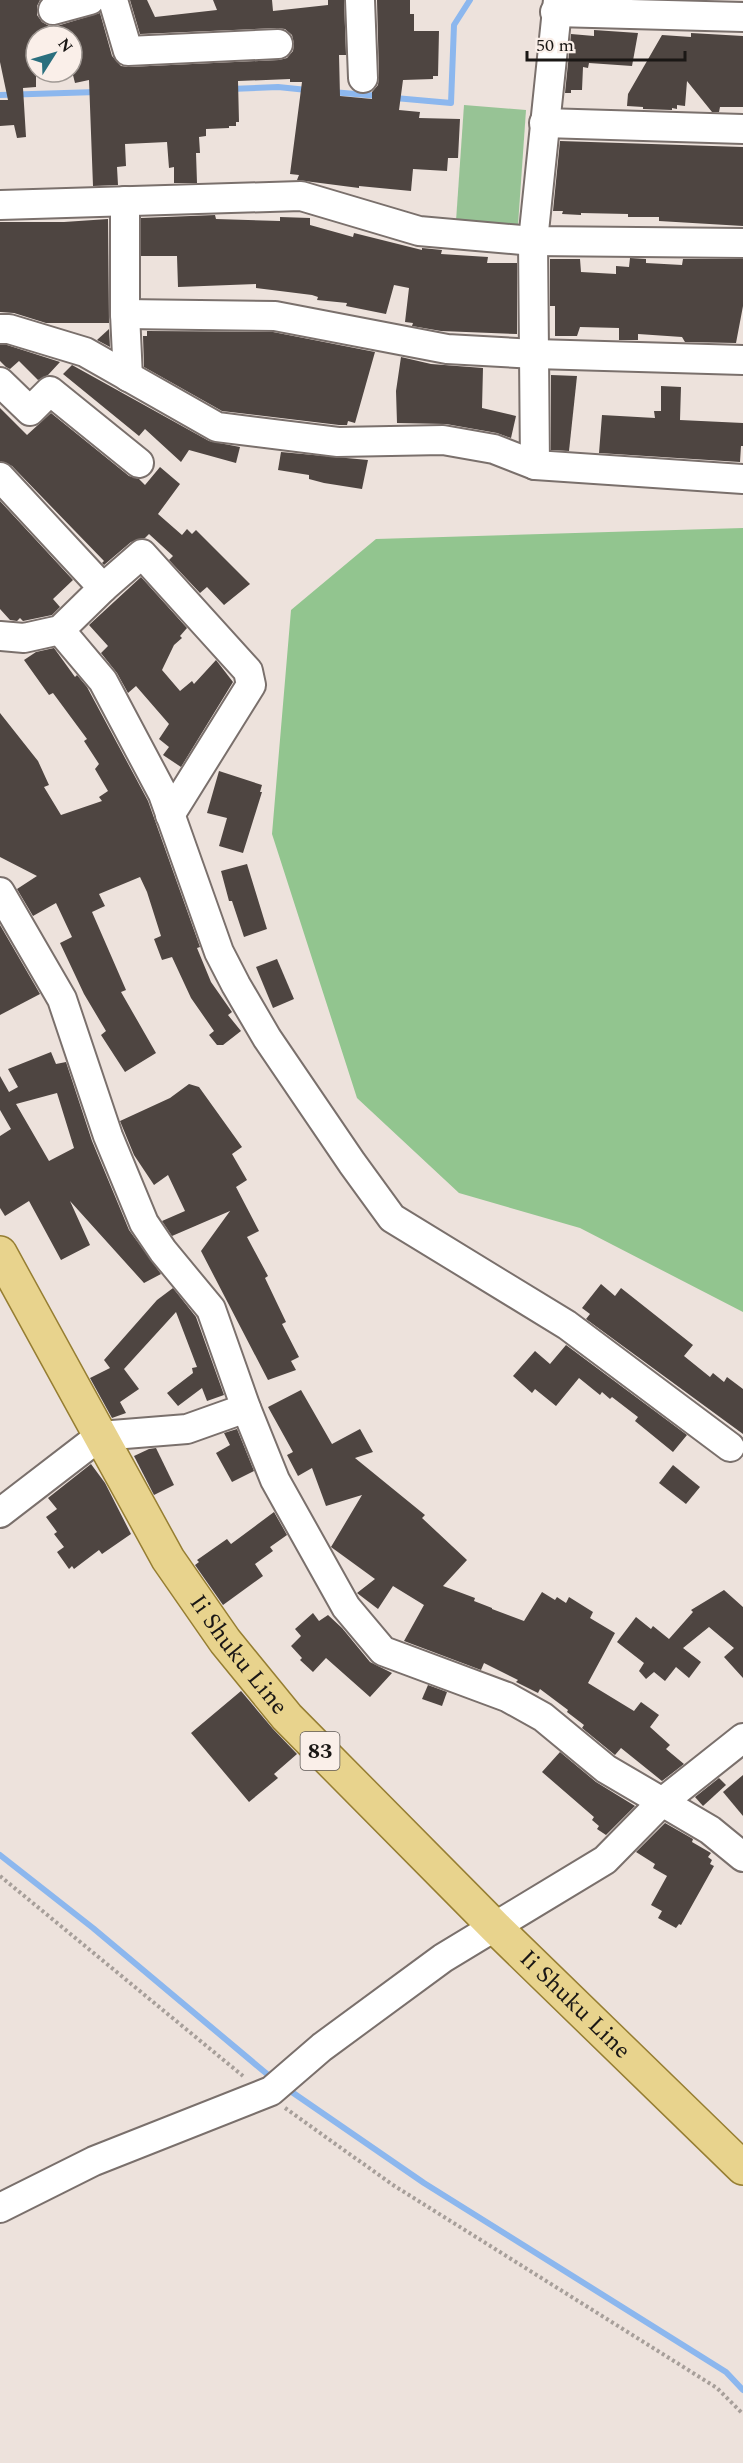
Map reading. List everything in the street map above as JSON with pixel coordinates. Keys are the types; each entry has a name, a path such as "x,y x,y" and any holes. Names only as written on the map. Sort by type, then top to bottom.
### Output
{"main road":[{"name":"Ii Shuku Line","path":"0,1253 168,1559 225,1641 287,1717 495,1927 743,2168"}],"street":[{"path":"53,10 90,0"},
{"path":"113,0 128,51 278,44"},
{"path":"360,0 363,78"},
{"path":"535,465 533,242 556,6 743,17"},
{"path":"544,123 743,129"},
{"path":"0,205 301,196 419,231 533,242 743,243"},
{"path":"125,201 125,314 128,377"},
{"path":"125,314 274,316 447,349 743,360"},
{"path":"0,328 85,352 217,427 338,442 443,440 494,449 535,465 743,479"},
{"path":"0,382 30,411 50,391 139,463"},
{"path":"0,477 103,588"},
{"path":"0,636 24,638 60,630 142,554 248,671 251,685 170,815"},
{"path":"60,630 103,681 163,794 219,952 236,985 267,1038 392,1218 567,1325 730,1447"},
{"path":"0,892 62,999 108,1136 144,1223 163,1251 211,1309 246,1408 275,1480 346,1607 383,1651 507,1697 543,1717 606,1769 710,1830 743,1857"},
{"path":"0,1513 99,1436 187,1429 246,1408"},
{"path":"0,2208 94,2161 276,2087 322,2047 443,1958 605,1860 661,1803 743,1738"}],"path":[{"path":"0,1876 276,2087 393,2185 717,2388 743,2414"}],"green space":[{"path":"464,105 526,110 518,225 456,221"},
{"path":"743,528 743,1312 580,1228 459,1193 357,1098 272,834 291,610 376,539"}],"building":[{"path":"0,0 40,0 37,15 46,24 24,24 24,84 36,84 36,87 23,88 26,137 17,138 14,125 0,126 0,100 8,100 0,62"},
{"path":"130,0 147,0 155,17 217,10 213,0 272,0 273,11 328,5 328,0 344,0 346,55 339,55 340,96 372,99 372,92 378,85 379,77 377,0 410,0 410,14 414,14 414,31 439,31 438,76 433,76 433,79 403,80 399,110 420,112 419,118 460,119 458,158 448,158 447,171 413,169 411,191 359,186 359,188 297,180 299,175 290,174 302,82 290,82 290,79 238,81 239,122 236,122 236,126 229,126 229,128 206,129 206,136 199,137 200,153 196,153 197,183 174,183 174,167 169,168 167,142 125,144 126,166 117,167 118,185 93,186 89,80 84,81 84,24 64,24 100,13 112,56 121,66 279,60 287,58 293,51 292,35 285,29 277,28 140,34"},
{"path":"594,30 638,33 632,66 589,63 588,68 583,67 582,90 571,90 571,93 565,93 571,34 594,36"},
{"path":"691,33 743,36 743,107 720,107 719,112 712,112 687,81 685,106 677,105 677,109 672,108 672,110 627,106 628,94 662,35 691,37"},
{"path":"560,141 743,147 743,226 659,221 659,217 628,217 628,214 581,213 581,215 553,211"},
{"path":"215,215 216,219 280,221 280,217 310,218 310,225 353,237 354,233 422,250 422,248 442,250 441,254 488,257 487,263 517,263 517,334 441,331 412,326 413,323 405,322 409,288 394,285 386,314 346,306 347,303 317,300 318,297 312,295 256,288 256,284 178,287 177,256 141,256 141,218"},
{"path":"108,219 109,323 46,323 14,313 0,312 0,222"},
{"path":"630,258 646,259 646,263 682,265 683,259 743,259 743,306 736,343 685,342 682,337 638,334 638,340 619,340 619,328 580,327 577,336 555,336 555,306 550,306 550,259 580,259 581,272 616,274 616,266 629,267"},
{"path":"109,329 110,347 97,340"},
{"path":"147,331 273,332 375,352 355,423 348,421 347,425 339,425 222,411 144,367 143,336 147,336"},
{"path":"0,345 7,345 60,362 48,375 38,380 19,361 10,369 6,367 0,361"},
{"path":"401,357 431,364 483,368 482,408 516,416 511,438 497,433 446,424 397,423 396,391"},
{"path":"72,365 209,441 240,447 236,463 189,450 181,462 145,429 139,436 63,374"},
{"path":"551,375 577,376 569,451 551,450"},
{"path":"661,386 681,387 680,420 743,423 740,462 599,453 602,415 655,418 654,411 661,411"},
{"path":"0,408 27,435 51,413 129,476 139,479 145,485 160,467 180,484 158,514 182,535 187,529 192,534 196,530 250,584 224,605 207,587 200,593 169,560 173,556 149,534 145,538 131,542 104,565 102,563 104,561 12,466 0,461"},
{"path":"281,452 368,460 362,489 324,483 309,479 309,475 278,470"},
{"path":"0,501 73,580 53,599 60,607 52,615 23,621 20,618 17,621 10,620 0,609"},
{"path":"141,577 187,628 180,636 182,638 174,645 162,670 180,691 192,681 194,684 216,660 233,682 181,767 163,755 169,747 159,739 169,724 136,686 128,693 117,673 101,653 108,646 89,625"},
{"path":"54,648 75,677 77,675 87,687 148,801 200,947 197,948 211,982 232,1012 228,1015 241,1031 223,1045 217,1045 209,1035 214,1031 191,998 172,957 162,960 154,939 161,936 140,877 99,894 105,906 92,912 126,990 121,992 156,1053 125,1072 101,1035 106,1031 84,994 60,943 72,937 56,903 33,916 17,889 37,876 0,857 0,713 38,761 49,785 44,787 61,815 102,801 99,797 108,791 95,769 99,764 84,741 87,739 53,693 49,695 24,660 36,652"},
{"path":"219,771 262,785 260,792 262,792 243,853 219,846 227,818 207,813"},
{"path":"247,864 267,929 244,937 232,901 229,901 221,871"},
{"path":"0,925 40,994 0,1015"},
{"path":"277,959 294,999 273,1008 256,967"},
{"path":"51,1052 56,1064 66,1062 92,1141 129,1230 161,1274 144,1283 70,1201 90,1245 61,1260 29,1201 5,1216 0,1208 0,1136 11,1129 0,1110 0,1076 9,1092 18,1087 8,1069","holes":["57,1093 74,1148 49,1161 16,1104"]},
{"path":"189,1084 199,1087 242,1147 232,1154 247,1180 236,1187 259,1231 247,1237 268,1276 265,1278 286,1322 282,1324 299,1357 291,1361 296,1370 268,1380 201,1251 230,1211 172,1236 162,1221 185,1211 168,1175 154,1185 134,1155 120,1121 170,1098"},
{"path":"601,1284 615,1296 621,1288 693,1345 684,1356 710,1377 713,1373 724,1382 727,1377 743,1389 743,1434 586,1319 590,1314 582,1308"},
{"path":"173,1288 196,1317 224,1395 207,1401 202,1388 178,1406 167,1393 193,1373 192,1368 197,1367 176,1312 124,1369 139,1389 120,1402 126,1413 112,1418 90,1378 110,1368 104,1360 157,1300"},
{"path":"566,1345 687,1435 673,1452 635,1421 638,1417 612,1397 610,1399 602,1392 600,1395 579,1378 556,1406 535,1389 532,1393 513,1376 535,1351 550,1364"},
{"path":"301,1390 332,1444 360,1429 373,1452 355,1458 425,1515 422,1518 467,1560 443,1586 524,1621 542,1592 555,1600 557,1597 566,1603 569,1597 593,1612 590,1618 615,1633 588,1683 634,1711 641,1702 659,1715 650,1727 670,1745 666,1749 684,1764 662,1781 621,1748 615,1755 582,1728 584,1725 567,1712 568,1710 540,1689 538,1693 484,1663 481,1670 404,1641 424,1605 393,1586 378,1609 357,1593 375,1579 331,1547 362,1495 326,1506 312,1468 298,1476 287,1455 293,1452 268,1407"},
{"path":"237,1429 254,1471 232,1482 216,1453 230,1445 224,1433"},
{"path":"156,1448 174,1485 154,1495 134,1456"},
{"path":"91,1464 105,1483 131,1534 102,1554 99,1550 74,1569 72,1566 69,1569 57,1552 64,1547 54,1534 57,1532 46,1517 57,1509 48,1498"},
{"path":"673,1465 700,1487 686,1504 659,1483"},
{"path":"274,1512 287,1535 270,1547 273,1551 255,1564 263,1576 223,1605 195,1565 199,1562 197,1560 227,1539 231,1544"},
{"path":"724,1590 743,1607 743,1678 724,1657 734,1648 709,1627 683,1648 701,1662 689,1678 676,1667 665,1681 654,1672 646,1679 639,1671 644,1663 617,1642 636,1617 651,1629 653,1626 669,1639 693,1612 691,1610"},
{"path":"313,1613 319,1621 328,1615 370,1662 392,1673 370,1697 326,1658 313,1672 300,1660 302,1658 291,1646 301,1636 295,1629"},
{"path":"428,1685 447,1692 442,1706 422,1699"},
{"path":"241,1691 297,1754 274,1774 278,1778 249,1802 191,1733"},
{"path":"560,1752 596,1782 635,1806 606,1835 597,1829 599,1826 592,1820 594,1817 542,1772"},
{"path":"743,1775 743,1816 723,1792"},
{"path":"719,1778 726,1785 703,1806 695,1797"},
{"path":"665,1823 693,1839 692,1842 711,1853 708,1857 712,1860 710,1864 714,1866 681,1925 679,1924 676,1928 658,1918 662,1911 651,1905 667,1876 653,1868 655,1864 636,1852"}],"waterway":[{"path":"395,98 451,103 454,25 470,0"},
{"path":"230,89 278,87 307,90"},
{"path":"0,95 97,92"},
{"path":"332,92 379,96"},
{"path":"0,1855 93,1928 273,2079"},
{"path":"286,2088 424,2183 726,2372 743,2390"}]}
